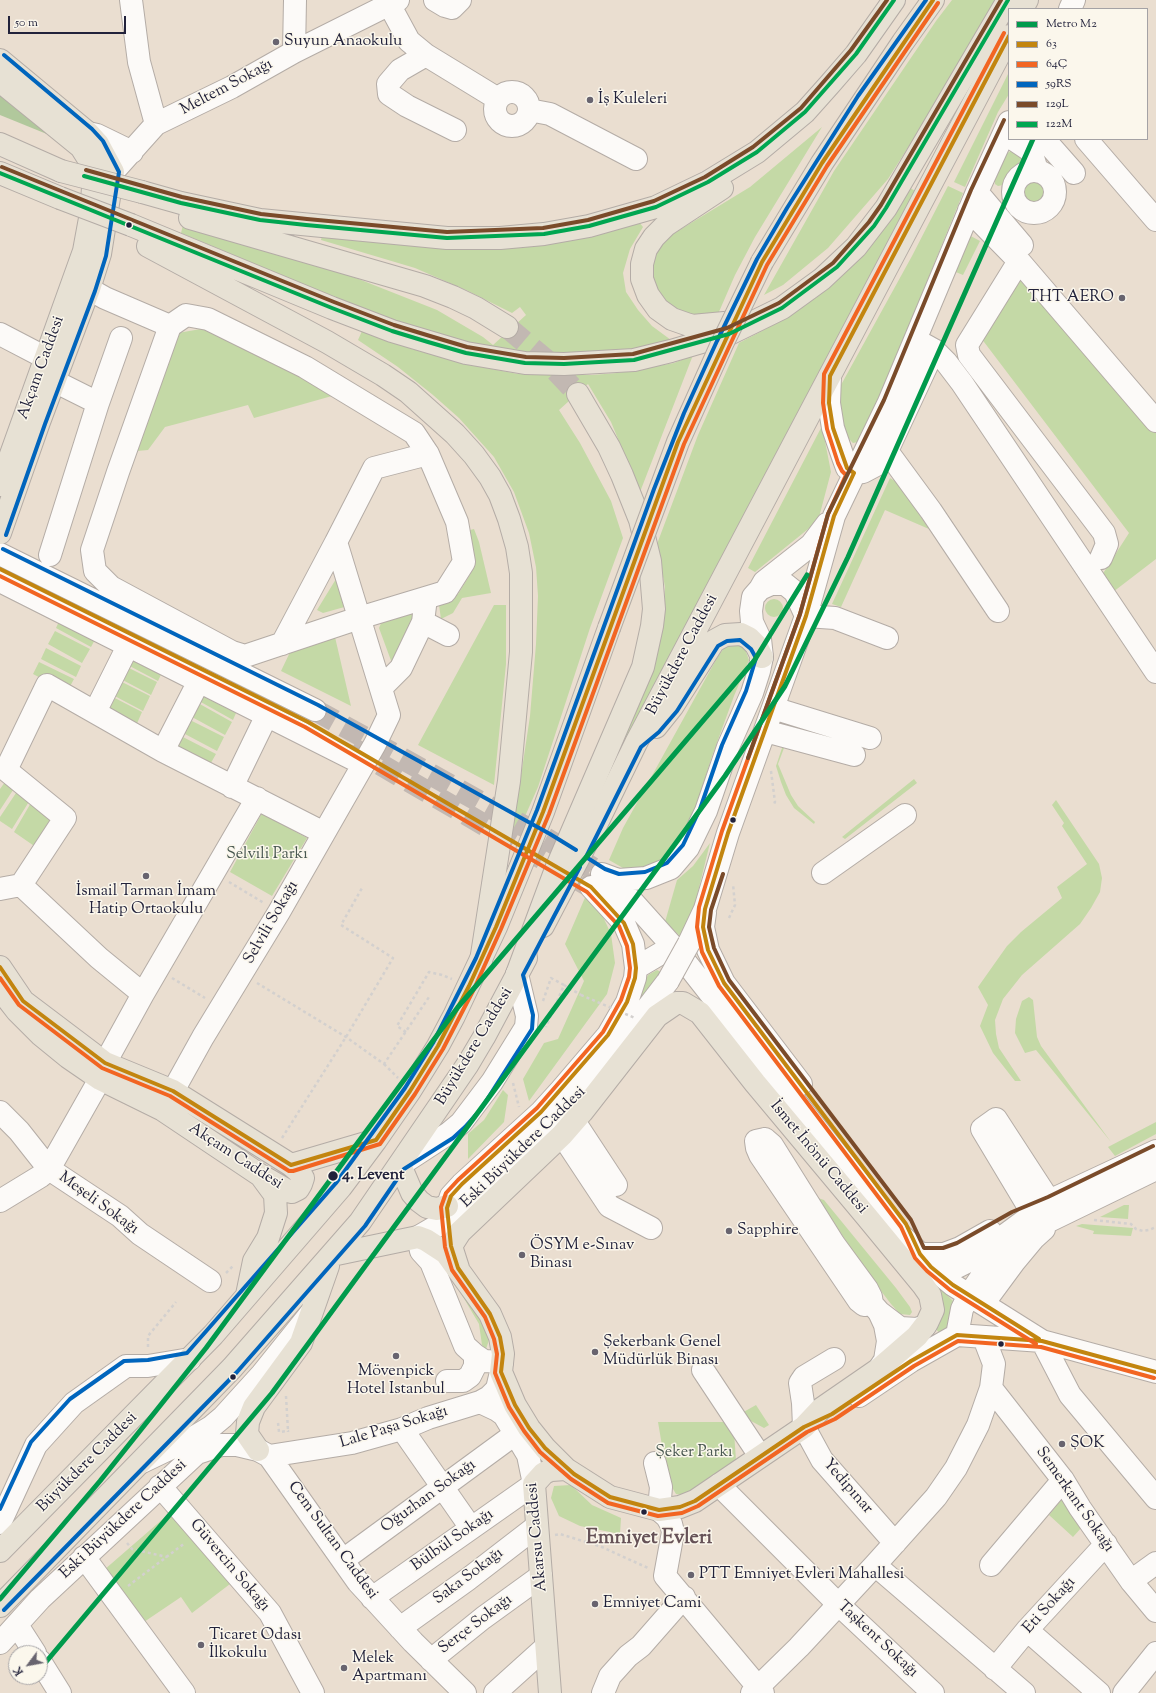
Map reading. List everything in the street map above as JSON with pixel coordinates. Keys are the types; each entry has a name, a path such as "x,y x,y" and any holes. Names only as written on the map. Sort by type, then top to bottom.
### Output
{"main road":[{"path":"768,315 727,324 692,326 672,319 658,309 648,295 642,279 642,264 646,249 654,237 666,225 745,173 775,149 790,134 805,112 856,54 894,0"},
{"name":"Büyükdere Caddesi","path":"0,1551 190,1360 247,1296 341,1187 410,1091 438,1046 481,961 543,812 678,442 722,344 762,262 822,163 933,0"},
{"path":"0,173 128,229 332,308 392,331 466,353 525,363 577,364 634,360 729,334 782,308 837,267 874,226 886,208 1008,0"},
{"name":"Büyükdere Caddesi","path":"0,1606 232,1368 332,1254 373,1205 468,1064 599,819 636,743 1008,38"},
{"path":"0,60 88,133 98,144 113,172 92,253"},
{"path":"0,81 67,134 80,147 92,163 94,188 91,213 92,253"},
{"path":"0,144 85,182 138,196 182,203 260,220 299,225 447,238 500,238 544,234 589,226 656,207 708,182 730,169 756,152 805,112"},
{"path":"138,196 186,217 425,286 476,308 507,327"},
{"path":"128,229 383,375 408,392 460,439 490,477 500,495 517,547 521,573 521,652 509,782 481,961"},
{"name":"Akçam Caddesi","path":"0,533 54,381 89,289 92,253"},
{"name":"Akçam Caddesi","path":"2,473 46,358 92,253"},
{"path":"517,974 556,869 643,667 652,626 654,602 650,561 640,520 609,447 578,394"},
{"path":"636,743 655,728 672,707 714,641 725,635 741,634 756,644 762,657"},
{"name":"Akçam Caddesi","path":"0,967 23,1001 102,1071"},
{"name":"Akçam Caddesi","path":"0,989 16,1011 68,1057 168,1101 272,1153 299,1172 303,1178 298,1189 292,1192 260,1175 168,1101"},
{"name":"İsmet İnönü Caddesi","path":"451,1246 460,1232 568,1128 657,1016 676,1003 683,1003 700,1013 755,1082 923,1285 930,1295 933,1310 925,1326 917,1336 879,1369 821,1409 804,1427 695,1501 680,1507 659,1510"},
{"path":"291,1165 376,1140"},
{"path":"400,1165 412,1193 419,1201 427,1207 447,1213"},
{"path":"247,1296 254,1261 268,1238 276,1213 275,1195 260,1175"},
{"path":"263,1453 247,1434 248,1422 254,1407 301,1343 332,1254 418,1237 426,1240 446,1253 458,1268"},
{"path":"451,1246 458,1268"},
{"name":"Akarsu Caddesi","path":"458,1268 490,1314 500,1337 503,1354 502,1367 516,1405 522,1431"},
{"path":"522,1431 545,1448 566,1468 610,1496 659,1510"},
{"path":"534,1484 544,1473 551,1470 566,1468"},
{"name":"Akarsu Caddesi","path":"534,1484 550,1693"}],"street":[{"path":"131,0 139,62 156,124"},
{"path":"294,52 295,0"},
{"path":"435,0 452,8 460,0"},
{"path":"830,84 845,58 885,0"},
{"path":"392,1 408,41 426,55 498,99 495,110 500,121 504,125 516,126 521,124 525,120 530,110 550,114 636,159"},
{"name":"Meltem Sokağı","path":"113,172 156,124 232,87 294,52 392,1"},
{"path":"426,55 400,70 388,84 389,94 407,106 454,130"},
{"path":"88,133 97,135 132,152"},
{"name":"Eski Büyükdere Caddesi","path":"418,1237 447,1213 454,1216 579,1097 668,981 683,947 705,909 728,833 806,616 834,516 889,402 925,345 973,201 1008,134"},
{"path":"1018,140 1030,151 1037,170"},
{"path":"1045,140 1074,173"},
{"path":"1087,140 1156,220"},
{"path":"1037,170 1044,172 1054,183 1056,190 1052,204 1042,212 1029,213 1018,206 1013,197 1014,185 1017,179 1023,174 1037,170"},
{"path":"973,201 998,197 1013,197"},
{"path":"973,201 1019,261 1156,421"},
{"path":"973,201 1156,402"},
{"path":"1019,261 967,345 969,355 1104,533 1107,544 1101,558"},
{"path":"89,289 170,326"},
{"path":"186,315 208,319 305,367 414,433 428,454 457,522 464,562 445,592 359,618 245,656 232,652 111,587 95,571 92,550 118,472 170,326 186,315"},
{"path":"0,334 46,358"},
{"path":"50,555 98,403 121,338"},
{"path":"830,376 829,403 833,428 842,458 848,468 854,473 863,472 880,463 887,451 925,345 946,362 962,383 1156,672"},
{"path":"54,381 98,403"},
{"path":"887,451 931,511 998,611"},
{"path":"282,644 374,468 428,454"},
{"path":"596,881 646,878 671,868 688,848 706,811 728,747 752,693 762,657 760,640 752,622 751,611 753,597 764,582 811,545 834,516"},
{"name":"Selvili Sokağı","path":"168,1101 221,1008 280,912 390,715 336,542"},
{"path":"0,554 311,716 0,569"},
{"path":"0,581 363,764"},
{"path":"760,589 771,584 786,584 794,592 806,616 836,618 888,638"},
{"path":"381,688 400,668 423,622 426,598"},
{"path":"423,622 448,635"},
{"path":"95,712 128,646"},
{"path":"163,751 199,681"},
{"path":"0,889 21,885 65,818 6,770 47,686 163,751 324,833"},
{"path":"773,708 870,738"},
{"path":"232,787 267,716"},
{"path":"765,731 854,755"},
{"path":"0,1201 41,1176 48,1169 143,994 257,798"},
{"path":"823,872 905,815"},
{"path":"451,1246 447,1213 451,1196 462,1184 541,1112 562,1090 608,1035 627,1002 635,978 636,968 633,944 624,922 596,881"},
{"name":"İsmet İnönü Caddesi","path":"596,881 632,901 683,947 897,1231 931,1267 967,1298 1042,1341"},
{"path":"21,885 99,958 143,994"},
{"path":"705,909 703,927 708,950 724,984 902,1218 920,1254 947,1269 957,1267 970,1260 1047,1208 1156,1151"},
{"path":"636,968 663,952 683,947"},
{"path":"400,1165 449,1133 461,1123 492,1082 526,1027 527,1016 517,974"},
{"name":"Meşeli Sokağı","path":"0,1112 19,1132 48,1169 120,1216 140,1234 210,1282"},
{"path":"989,1124 1047,1208"},
{"path":"568,1128 616,1185"},
{"path":"568,1128 609,1206 651,1228"},
{"path":"879,1369 885,1360 888,1341 885,1325 876,1308 867,1289 834,1244 772,1145 765,1139 756,1141 760,1155 859,1301 864,1305 876,1308 900,1328 918,1329 925,1326"},
{"path":"1047,1208 1081,1205 1156,1169"},
{"path":"834,1359 804,1377 800,1383 804,1403 804,1427 832,1414 911,1361 958,1335 967,1298 1014,1262 1034,1238 1047,1208"},
{"path":"418,1237 422,1251 432,1262 465,1346 474,1355 484,1361 502,1367"},
{"path":"141,1463 196,1436 211,1427 223,1417 262,1374 311,1312"},
{"name":"İsmet İnönü Caddesi","path":"958,1335 1042,1341 1156,1372"},
{"path":"655,1463 661,1487 659,1510 667,1517 673,1532 665,1576 758,1691 876,1565 936,1497 956,1468 978,1425 991,1388 994,1364 984,1338"},
{"path":"1042,1341 1070,1395 1156,1498"},
{"path":"447,1381 463,1381 470,1376 475,1366 474,1355"},
{"path":"0,1523 7,1491 36,1445 74,1403 126,1366 148,1366 190,1360"},
{"name":"Lale Paşa Sokağı","path":"263,1453 352,1443 402,1429 440,1414 480,1402 489,1397 497,1389 502,1367"},
{"path":"703,1370 760,1456"},
{"name":"Semerkant Sokağı","path":"991,1388 1062,1480 1131,1581 1156,1611"},
{"name":"Akarsu Caddesi","path":"480,1402 498,1410 522,1431 534,1484"},
{"name":"Yedipınar","path":"804,1427 822,1460 895,1543"},
{"path":"402,1429 471,1528"},
{"name":"Oğuzhan Sokağı","path":"343,1560 443,1486 522,1431"},
{"name":"Eski Büyükdere Caddesi","path":"0,1643 40,1599 197,1453 222,1445 237,1445 263,1453"},
{"name":"Cem Sultan Caddesi","path":"263,1453 358,1582 400,1628 465,1693"},
{"path":"991,1565 1062,1480"},
{"name":"Bülbül Sokağı","path":"372,1598 534,1484"},
{"name":"Taşkent Sokağı","path":"719,1485 838,1604 934,1693"},
{"name":"Güvercin Sokağı","path":"160,1486 270,1613 313,1693"},
{"name":"Saka Sokağı","path":"400,1628 537,1532"},
{"name":"Eti Sokağı","path":"995,1669 1027,1630 1106,1544"},
{"path":"84,1557 184,1693"},
{"path":"1131,1581 1156,1563"},
{"path":"876,1565 1024,1693"},
{"name":"Serçe Sokağı","path":"431,1660 483,1618 542,1576"},
{"path":"604,1693 610,1676 628,1656 641,1646 684,1598"},
{"path":"17,1625 30,1645"},
{"path":"1027,1630 1099,1693"},
{"path":"495,1693 546,1647"},
{"path":"1131,1690 1156,1653"},
{"path":"48,1674 60,1693"}],"path":[{"path":"771,768 775,802 774,806"},
{"path":"213,872 280,912"},
{"path":"729,918 735,905 732,880"},
{"path":"272,1153 346,1037 393,958 341,925 362,888"},
{"path":"158,969 221,1008"},
{"path":"406,1032 397,1026 429,972 442,975 469,986"},
{"path":"242,974 346,1037 384,1064 429,997"},
{"path":"564,985 582,995 635,1018"},
{"path":"545,1028 562,992"},
{"path":"1081,1205 1091,1220 1131,1224 1136,1229 1143,1231 1156,1227"},
{"path":"148,1366 148,1336 176,1302"},
{"path":"285,1393 288,1431"},
{"path":"114,1597 200,1532"},
{"path":"537,1532 560,1534 602,1547 665,1576"},
{"path":"125,1541 132,1549 167,1557"}],"green space":[{"path":"952,0 996,0 919,130 888,179 828,248 783,285 764,295 834,171 936,21"},
{"path":"1008,74 1008,96 998,112 965,187 954,182"},
{"path":"0,91 64,141 0,115"},
{"path":"822,127 755,237 735,275 715,321 702,322 668,307 654,287 650,267 657,247 663,240 750,187"},
{"path":"1012,150 1020,154 1023,161 1020,167 1008,177 1003,185 998,186 995,184 995,178 1006,154"},
{"path":"1030,181 1038,181 1045,188 1045,196 1038,203 1030,203 1023,196 1023,188"},
{"path":"948,186 963,193 864,436 858,442 853,443 847,437 840,421 836,394 912,256"},
{"path":"910,188 917,192 622,746 619,744 664,606 665,587 657,544 698,435 739,343 779,322 818,296 842,276 871,245"},
{"path":"639,222 643,227 630,249 623,273 626,292 638,310 652,326 671,340 639,348 599,354 543,354 492,348 423,330 372,313 181,233 183,225 232,238 356,278 437,310 483,337 493,345 526,315 520,307 512,313 468,291 415,268 321,240 322,235 577,239 606,233"},
{"path":"965,233 980,241 963,275 951,270"},
{"path":"1021,274 1156,430 1156,559 1113,592 1102,575 1129,533 981,338"},
{"path":"212,327 339,394 254,418 248,405 165,427 148,450 137,451 178,333"},
{"path":"362,331 412,349 466,364 518,374 592,375 617,373 674,363 693,355 640,492 611,422 588,384 559,410 580,443 611,501 623,538 590,628 538,787 518,832 513,829 530,716 538,596 536,567 529,533 514,492 494,457 459,418 433,395 398,367 358,340"},
{"path":"822,426 831,472 818,521 755,572 748,568"},
{"path":"890,478 898,483 929,529 885,510 841,607 832,604"},
{"path":"474,529 479,542 491,593 462,598 453,613 441,619 439,605 445,599 458,594 471,573 470,530"},
{"path":"336,579 348,606 323,613 317,610"},
{"path":"774,599 780,602 783,608 780,614 774,617 768,614 765,608 768,602"},
{"path":"494,605 506,605 506,664 494,785 418,745"},
{"path":"415,610 421,614 393,666 379,628 383,619"},
{"path":"62,615 98,634 91,647 56,628"},
{"path":"55,631 90,649 82,663 48,644"},
{"path":"335,637 351,706 281,671 293,646"},
{"path":"736,643 744,646 749,660 711,759 696,808 671,855 661,864 643,870 623,868 609,860 623,828 717,658 724,648"},
{"path":"46,648 81,666 76,677 41,659"},
{"path":"130,649 165,666 158,681 124,663"},
{"path":"39,662 74,679 67,692 33,674"},
{"path":"123,665 157,682 151,695 117,677"},
{"path":"116,679 150,696 143,711 109,693"},
{"path":"205,688 239,706 233,720 199,701"},
{"path":"109,695 142,712 135,728 101,710"},
{"path":"198,703 232,722 225,735 192,717"},
{"path":"190,720 224,737 217,751 183,733"},
{"path":"181,736 216,754 208,768 174,749"},
{"path":"785,739 787,740 778,764 791,795 798,806 815,822 814,824 794,808 786,795 781,782 776,766"},
{"path":"914,779 917,783 845,839 842,837"},
{"path":"5,782 15,787 0,810 0,789"},
{"path":"18,790 30,800 12,829 0,821 0,817"},
{"path":"1056,800 1099,864 1102,878 1100,892 1080,924 1022,975 1003,999 995,1020 996,1034 999,1048 1021,1081 1015,1081 993,1053 980,1026 988,1005 978,987 1007,946 1021,932 1062,898 1057,887 1087,864 1062,826 1064,823 1052,805"},
{"path":"32,801 59,821 40,850 14,832"},
{"name":"Selvili Parkı","path":"262,813 307,838 272,896 230,872"},
{"path":"710,843 694,908 682,938 665,922 677,880 693,866"},
{"path":"587,893 599,908 611,934 615,963 607,994 529,1101 523,1079 544,1043 558,1039 584,981 565,944"},
{"path":"657,970 663,973 613,1047 648,975"},
{"path":"1029,997 1033,1000 1037,1037 1041,1046 1111,1142 1036,1050 1025,1053 1015,1033 1016,1019 1022,1001"},
{"path":"503,1090 508,1095 504,1122 468,1159 468,1134 484,1120"},
{"path":"1156,1122 1156,1134 1115,1156 1108,1147"},
{"path":"818,1198 824,1200 896,1288 910,1307 912,1312 910,1315 900,1314 891,1304 865,1270"},
{"path":"1124,1205 1129,1205 1128,1219 1100,1217"},
{"path":"1082,1224 1133,1228 1131,1236 1093,1234 1094,1231 1076,1226"},
{"path":"449,1273 469,1297 490,1337 486,1349 482,1345 479,1324"},
{"path":"925,1273 959,1307 943,1337 934,1327"},
{"path":"756,1405 769,1425 764,1428 751,1421 745,1420 740,1414"},
{"name":"Şeker Parkı","path":"658,1422 729,1422 734,1432 736,1460 687,1496 676,1494 667,1475"},
{"path":"571,1485 592,1505 621,1518 620,1534 580,1526 559,1516 551,1498 554,1486"},
{"path":"1063,1498 1082,1527 1073,1537 1049,1515"},
{"path":"172,1511 230,1584 192,1613 181,1597 144,1622 104,1570"}],"tunnel":[{"path":"507,327 546,360 578,394"},
{"path":"315,710 547,839 602,874"},
{"path":"352,748 591,887"}],"metro line":[{"name":"M2","path":"48,1659 272,1393 725,776 785,686 848,557 1033,140"},
{"name":"M2","path":"0,1599 100,1481 206,1348 458,1007 754,661 807,575"}],"transit line":[{"name":"129L","path":"86,170 182,197 261,214 307,219 447,232 543,228 588,220 654,201 705,177 753,147 801,108 851,50 887,0"},
{"name":"122M","path":"84,176 181,203 260,220 306,225 447,238 544,234 589,226 656,207 708,182 757,152 805,112 856,54 894,0"},
{"name":"59RS","path":"0,1509 31,1442 70,1399 124,1361 148,1360 187,1353 336,1183 405,1088 433,1043 476,958 537,810 654,489 684,413 717,341 757,259 787,208 858,96 926,0"},
{"name":"63","path":"0,967 23,1001 105,1063 173,1091 291,1165 376,1140 410,1091 438,1046 469,986 496,927 543,812 678,442 762,262 822,163 933,0"},
{"name":"129L","path":"2,167 334,302 394,325 467,347 526,357 564,358 633,354 727,328 779,303 833,263 869,222 881,205 1001,0"},
{"name":"122M","path":"0,173 332,308 392,331 428,342 466,353 525,363 564,364 634,360 729,334 782,308 837,267 874,226 886,208 1008,0"},
{"name":"64Ç","path":"0,978 19,1005 102,1068 170,1096 289,1171 380,1144 415,1094 443,1049 474,989 501,929 549,814 684,444 767,265 827,166 938,3"},
{"name":"64Ç","path":"1004,33 824,374 823,403 827,429 838,463 846,475 828,514 800,614 722,831 699,907 697,927 702,952 719,986 901,1227 915,1258 927,1271 950,1290 1036,1344"},
{"name":"63","path":"1008,38 830,376 829,403 833,428 847,468 854,473 834,516 806,616 728,833 705,909 703,927 708,950 724,983 906,1224 920,1254 931,1267 953,1285 1039,1339"},
{"name":"59RS","path":"4,55 92,129 103,141 119,172 106,256 95,291 45,424 6,535"},
{"name":"129L","path":"748,758 800,614 828,514 884,400 971,190 1004,120"},
{"name":"59RS","path":"3,549 318,705 550,834 576,850"},
{"name":"63","path":"0,569 308,722 591,887 624,923 633,944 636,968 635,978 627,1002 608,1035 541,1112 462,1184 451,1196 447,1208 451,1246 458,1268 490,1314 500,1337 503,1354 501,1372 515,1405 529,1428 545,1448 574,1474 610,1497 659,1510 680,1507 695,1501 804,1427 832,1414 911,1361 957,1335 1042,1341 1156,1372"},
{"name":"64Ç","path":"0,576 305,727 587,892 619,926 627,946 630,968 629,977 621,1000 603,1032 537,1108 458,1180 446,1193 441,1207 445,1247 452,1270 485,1317 494,1339 497,1354 495,1373 509,1407 524,1431 540,1452 571,1479 608,1503 658,1516 682,1513 698,1506 807,1432 835,1419 914,1366 958,1341 1041,1347 1154,1378"},
{"name":"59RS","path":"740,640 751,649 756,658 746,691 722,745 700,809 683,845 667,863 645,872 619,874 605,869 586,857 641,747 659,732 677,711 718,646 727,641 740,640"},
{"name":"59RS","path":"4,1610 237,1372 365,1226 404,1169 453,1138 481,1109 532,1029 533,1015 523,975 580,867"},
{"name":"129L","path":"723,874 711,910 709,927 714,948 729,980 911,1220 924,1248 943,1248 957,1243 1012,1212 1048,1197 1153,1146"}],"place":[{"name":"Suyun Anaokulu","path":"276,42"},
{"name":"İş Kuleleri","path":"590,100"},
{"name":"THT AERO","path":"1122,298"},
{"name":"İsmail Tarman İmam Hatip Ortaokulu","path":"146,876"},
{"name":"4. Levent","path":"333,1176"},
{"name":"Sapphire","path":"729,1231"},
{"name":"ÖSYM e-Sınav Binası","path":"522,1255"},
{"name":"Şekerbank Genel Müdürlük Binası","path":"595,1352"},
{"name":"Mövenpick Hotel Istanbul","path":"396,1356"},
{"name":"ŞOK","path":"1062,1444"},
{"name":"PTT Emniyet Evleri Mahallesi","path":"691,1575"},
{"name":"Emniyet Cami","path":"595,1604"},
{"name":"Ticaret Odası İlkokulu","path":"201,1645"},
{"name":"Melek Apartmanı","path":"344,1668"}],"district":[{"name":"Emniyet Evleri","path":"649,1540"}]}
